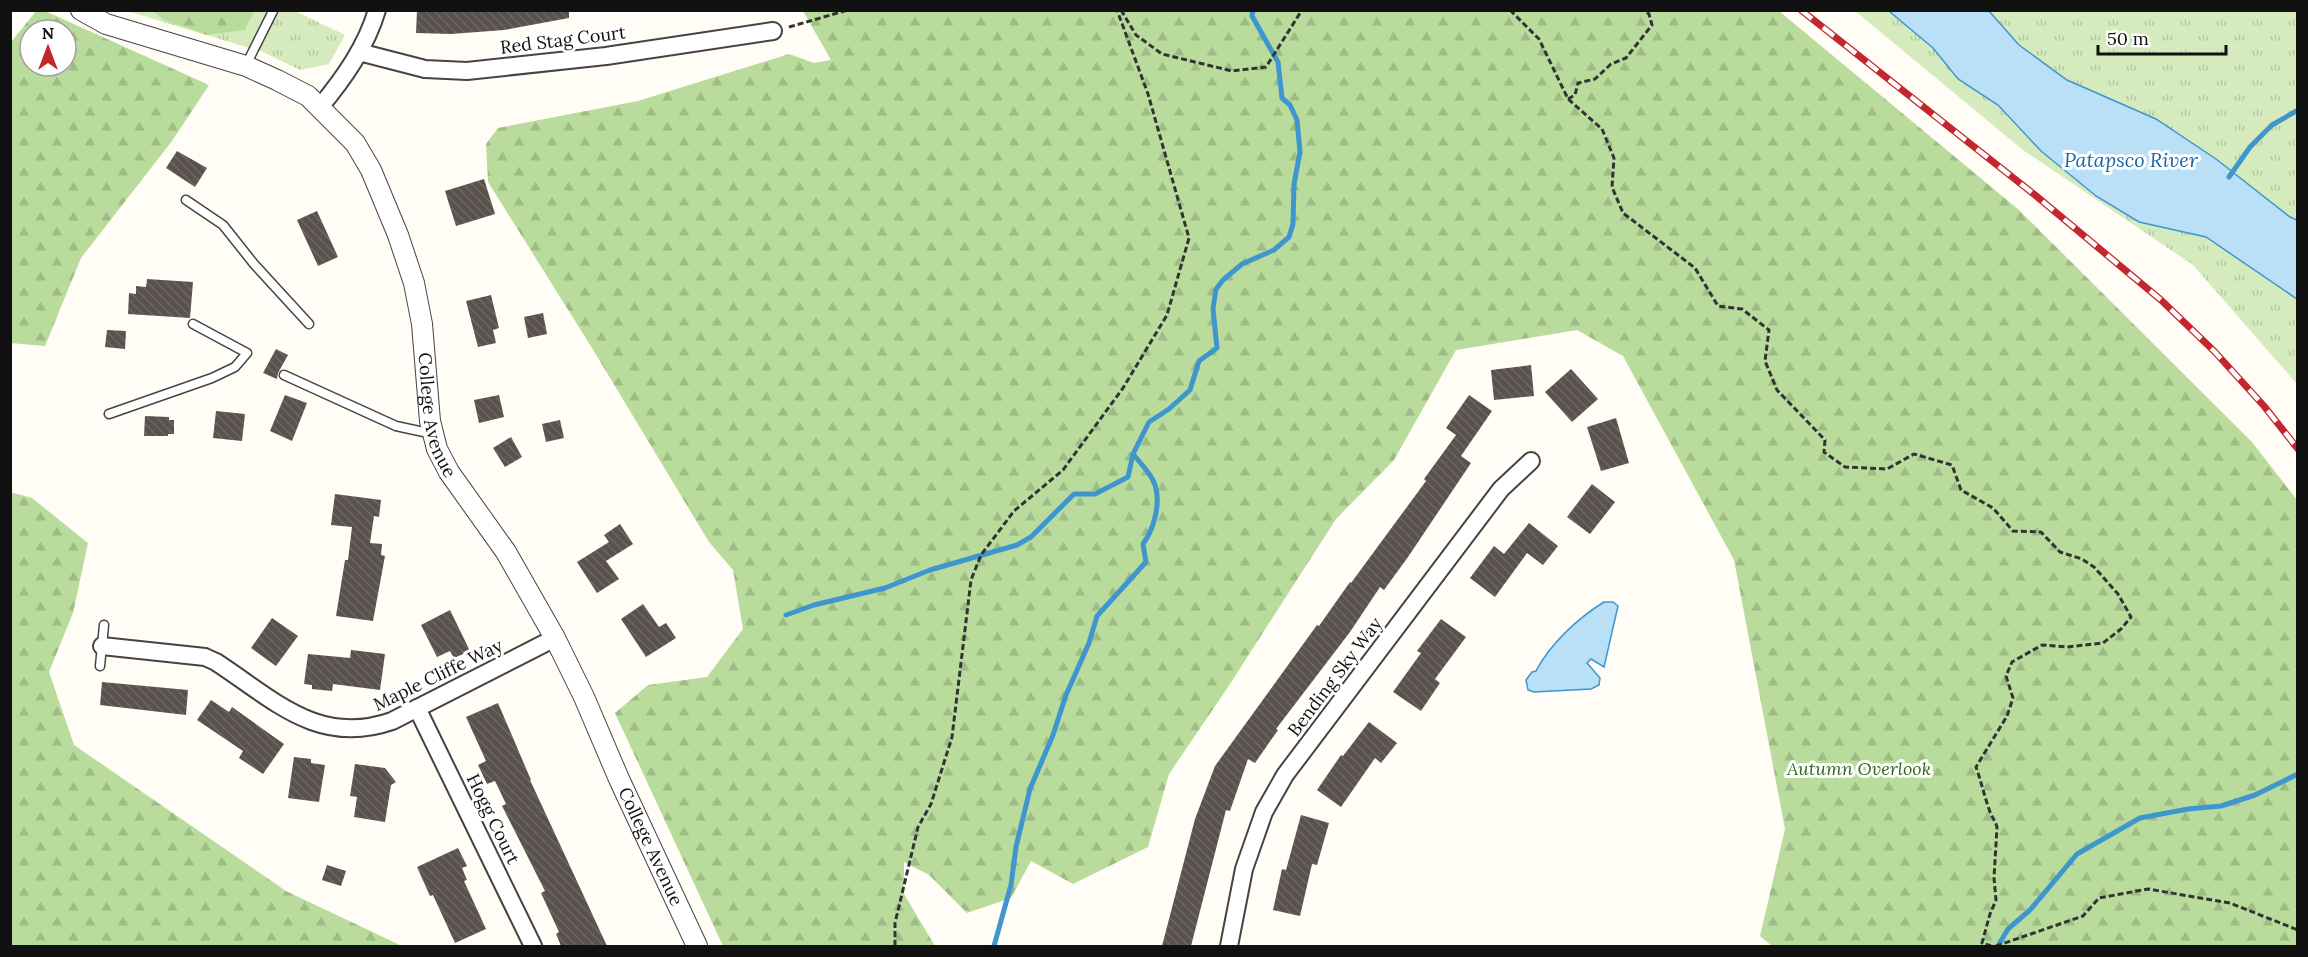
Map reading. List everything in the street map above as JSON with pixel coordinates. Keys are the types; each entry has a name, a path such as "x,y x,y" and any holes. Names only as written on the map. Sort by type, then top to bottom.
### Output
{"street":[{"name":"College Avenue","path":"81,10 106,24 246,66 308,96 355,143 371,170 398,235 414,283 422,324 433,434 437,449 449,472 506,552 555,638 697,946"},
{"path":"320,107 343,79 359,52 377,10"},
{"name":"Red Stag Court","path":"359,52 425,69 467,71 606,56 773,31"},
{"name":"Bending Sky Way","path":"1228,946 1244,868 1264,812 1285,775 1501,489 1531,461"},
{"name":"Maple Cliffe Way","path":"102,646 205,657 232,672 296,716 337,728 372,728 417,708 555,638"},
{"name":"Hogg Court","path":"417,708 533,946"}],"lane":[{"path":"246,66 273,11"},
{"path":"186,200 223,225 254,264 309,324"},
{"path":"109,414 212,378 235,367 248,352 193,324"},
{"path":"284,375 396,426 433,434"},
{"path":"100,666 104,625"}],"path":[{"path":"773,31 848,10"},
{"path":"895,946 896,923 918,827 931,804 952,737 970,580 981,555 1014,511 1063,470 1124,388 1167,315 1189,238 1148,94 1117,10"},
{"path":"1121,10 1136,35 1162,54 1232,71 1266,68 1302,10"},
{"path":"1510,10 1539,39 1568,99 1602,129 1614,158 1612,187 1623,213 1695,268 1718,306 1742,309 1769,330 1765,361 1777,390 1825,440 1824,452 1845,467 1887,469 1914,454 1952,465 1961,490 1994,508 2013,531 2041,532 2060,552 2082,559 2094,567 2118,594 2132,617 2103,643 2067,647 2042,645 2012,662 2006,676 2013,698 2007,716 1976,767 1982,779 1990,813 1997,827 1994,878 1996,900 1982,943 1994,946 2006,945 2083,916 2099,898 2148,890 2230,903 2298,930"},
{"path":"1568,99 1575,95 1578,83 1595,78 1611,64 1626,58 1652,25 1649,14 1644,10"}],"green space":[{"path":"37,10 61,18 30,18"},
{"path":"127,11 295,11 345,35 329,64 300,70 263,52"},
{"path":"153,11 254,11 245,30 207,35 164,20"},
{"name":"Autumn Overlook","path":"803,11 1779,11 2019,210 2252,442 2297,500 2297,946 1772,946 1760,936 1785,829 1734,560 1623,356 1577,330 1456,350 1394,460 1336,519 1169,774 1148,847 1073,884 1031,861 1011,898 967,913 929,875 904,862 904,894 935,946 723,946 615,713 648,685 707,677 743,629 733,570 709,542 488,182 486,144 498,128 638,101 789,54 814,63 831,60"},
{"path":"1855,11 2297,11 2297,384 2193,265 2023,150"},
{"path":"78,26 209,85 172,141 81,258 45,346 10,343 11,42 18,33 18,78 78,78"},
{"path":"10,492 32,498 88,543 73,613 49,672 74,745 286,891 402,946 11,946"}],"water":[{"name":"Patapsco River","path":"1889,11 1989,11 2019,45 2067,80 2156,119 2216,159 2290,217 2297,220 2297,299 2206,237 2139,222 2096,196 2041,151 1998,105 1958,79 1933,48"},
{"path":"1604,602 1613,602 1618,606 1604,667 1591,659 1587,663 1600,678 1599,685 1591,689 1534,692 1528,690 1526,680 1532,672 1536,671 1549,651 1575,624"}],"building":[{"path":"417,10 569,10 569,18 504,30 451,34 416,33"},
{"path":"177,151 207,168 195,187 166,168"},
{"path":"484,179 495,214 456,226 445,191"},
{"path":"317,211 338,257 318,266 297,220"},
{"path":"147,279 193,282 190,318 128,314 129,293 136,294 136,286 146,287"},
{"path":"491,295 499,328 493,330 496,343 478,347 466,301"},
{"path":"543,313 547,334 528,338 524,317"},
{"path":"107,330 126,331 125,349 105,347"},
{"path":"276,349 288,355 277,379 263,373"},
{"path":"1531,365 1534,396 1494,400 1491,370"},
{"path":"1571,369 1598,399 1572,422 1545,392"},
{"path":"285,395 307,403 292,441 270,431"},
{"path":"499,395 504,417 479,423 474,400"},
{"path":"1469,395 1492,411 1461,456 1471,463 1408,557 1384,590 1380,587 1350,632 1276,729 1278,730 1255,763 1248,759 1230,811 1226,810 1191,946 1162,946 1195,819 1215,766 1317,625 1319,626 1426,481 1424,479 1456,435 1446,428"},
{"path":"216,411 245,414 242,441 213,438"},
{"path":"145,416 169,417 169,420 174,420 174,434 144,436"},
{"path":"1616,418 1629,463 1601,471 1587,427"},
{"path":"560,420 564,438 546,442 542,424"},
{"path":"511,437 522,457 505,467 493,448"},
{"path":"1592,484 1615,502 1590,534 1567,517"},
{"path":"335,494 381,500 379,517 374,516 370,543 382,544 381,555 385,556 373,621 336,616 345,560 348,560 352,527 331,525"},
{"path":"1529,523 1558,546 1543,565 1527,553 1495,597 1470,578 1494,546 1504,554"},
{"path":"620,524 633,544 606,561 619,579 597,593 577,562 609,542 604,535"},
{"path":"643,604 659,627 666,623 676,638 646,657 621,619"},
{"path":"450,610 470,651 454,658 450,651 437,657 421,625"},
{"path":"272,618 298,636 276,666 251,648"},
{"path":"1441,619 1466,637 1435,679 1440,683 1421,711 1393,692 1421,653 1417,651"},
{"path":"351,650 385,654 380,690 333,684 332,691 312,689 312,685 304,684 308,654 350,658"},
{"path":"102,682 188,690 186,715 100,705"},
{"path":"211,700 229,712 232,707 284,744 263,774 239,758 243,751 197,720"},
{"path":"498,703 530,780 607,946 561,946 556,934 559,932 541,893 545,891 502,806 506,804 495,781 487,784 478,765 486,761 466,717"},
{"path":"1369,722 1397,743 1381,763 1375,758 1341,807 1317,790 1341,755 1343,756"},
{"path":"294,757 311,759 311,763 325,765 319,802 288,798"},
{"path":"355,764 385,768 396,782 391,785 385,822 354,817 357,797 350,796"},
{"path":"1301,815 1329,823 1317,865 1312,864 1300,916 1273,910 1282,869 1286,870"},
{"path":"458,848 467,866 462,868 467,880 464,881 486,929 455,943 417,867"},
{"path":"327,865 346,871 341,886 322,880"}],"waterway":[{"path":"786,615 814,605 885,588 930,570 1017,545 1031,537 1074,494 1095,494 1128,477 1133,454 1149,422 1169,409 1190,390 1199,361 1217,348 1213,309 1216,289 1242,264 1274,250 1289,237 1293,224 1294,184 1300,152 1297,120 1290,105 1282,98 1278,62 1252,16 1253,10"},
{"path":"2229,177 2250,147 2272,125 2298,110"},
{"path":"994,946 1011,885 1016,847 1030,789 1053,735 1066,695 1089,643 1097,616 1146,562 1143,544 1155,516 1157,492 1146,469 1133,454"},
{"path":"1998,946 2008,929 2030,910 2077,854 2140,818 2188,809 2221,806 2255,795 2298,774"}],"railway":[{"path":"1801,10 2035,195 2161,300 2214,351 2264,406 2298,449"}]}
